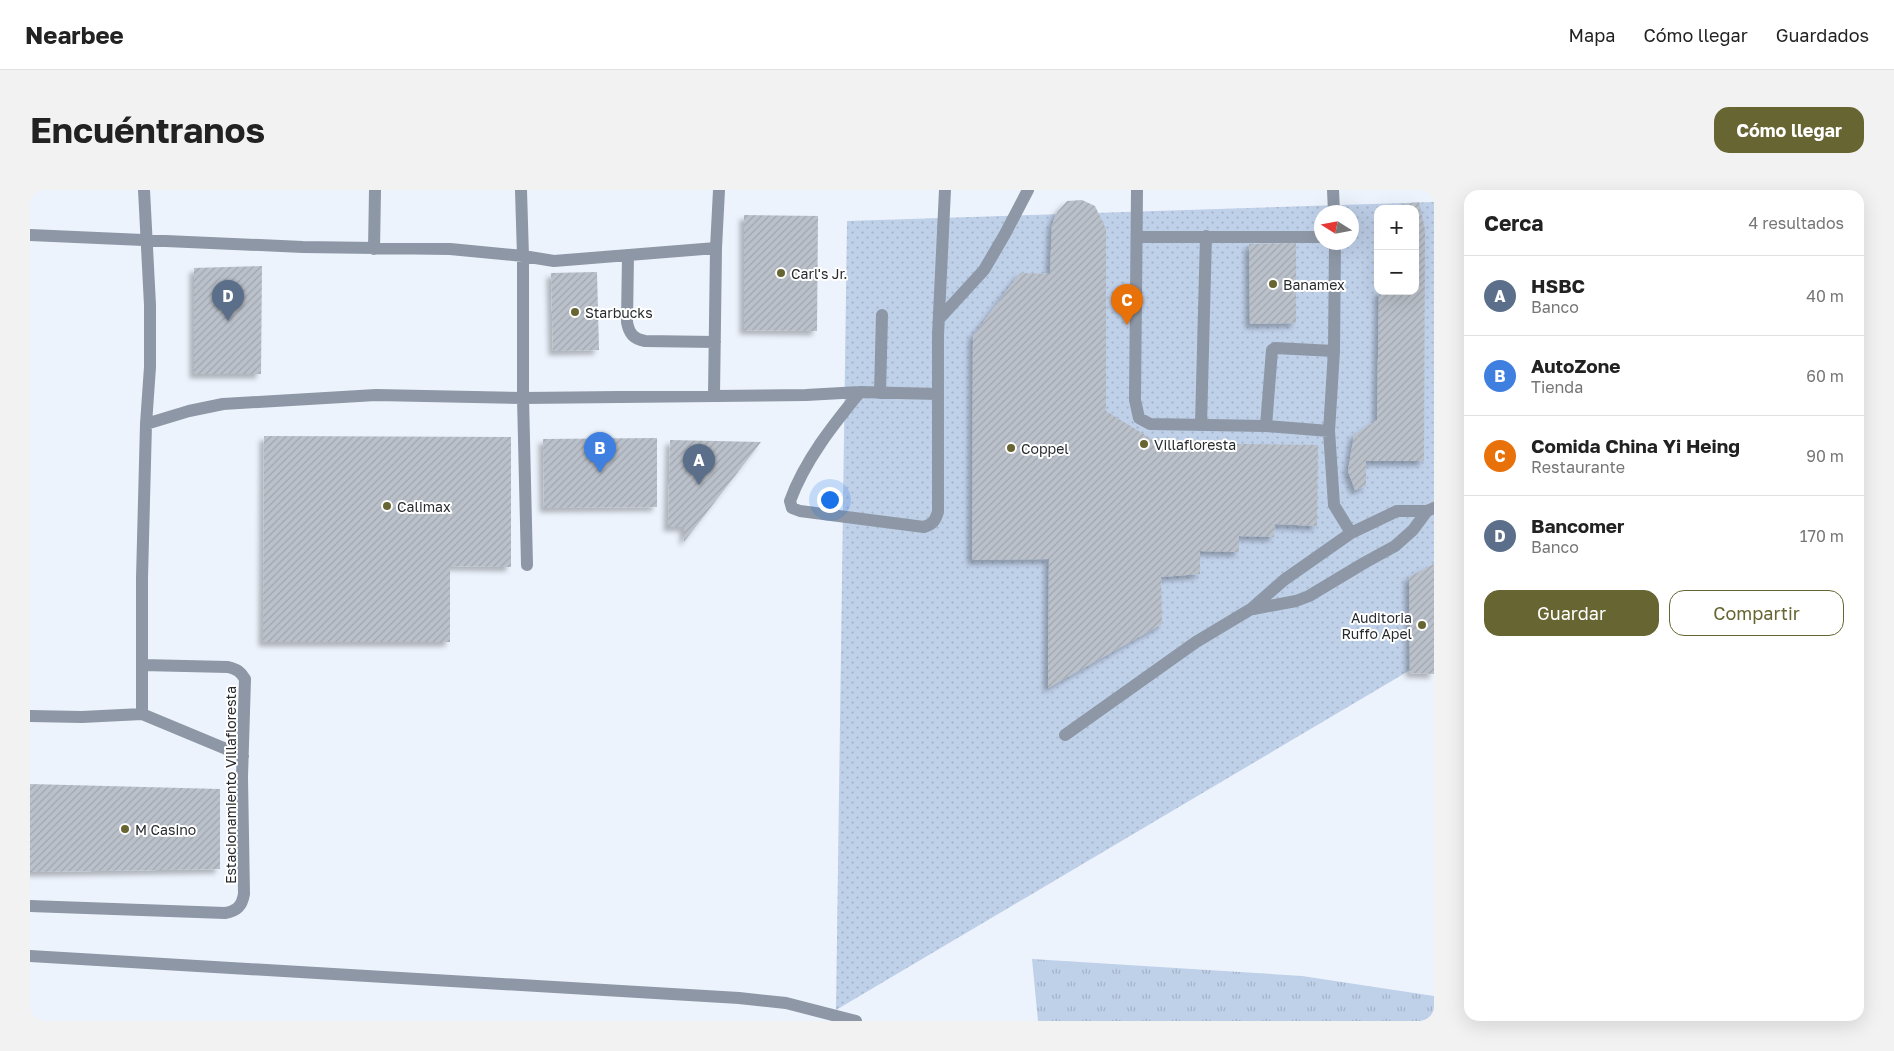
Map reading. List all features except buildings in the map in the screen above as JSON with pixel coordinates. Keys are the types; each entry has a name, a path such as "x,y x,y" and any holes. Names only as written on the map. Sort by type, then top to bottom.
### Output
{"lane":[{"path":"142,714 146,424 150,368 144,190"},
{"path":"374,190 374,249"},
{"path":"521,190 523,256 522,398 526,565"},
{"path":"714,395 716,248 719,190"},
{"path":"860,392 833,425 812,456 792,494 790,501 792,508 800,511 924,527 933,523 938,512 937,394 945,190"},
{"path":"939,319 984,270 1028,190"},
{"path":"1137,190 1135,400 1139,418 1150,424 1266,426 1329,431"},
{"path":"1333,190 1334,205"},
{"path":"30,235 303,247 450,249 554,261 716,248"},
{"path":"1201,425 1206,236"},
{"path":"1137,237 1314,237"},
{"path":"1335,250 1334,350 1329,431 1334,505 1350,533"},
{"path":"628,255 627,322 632,336 638,340 645,341 715,342"},
{"path":"880,393 882,315"},
{"path":"1266,426 1272,350 1275,348 1334,350"},
{"path":"146,424 189,411 223,404 376,395 522,398 806,395 860,392 937,394"},
{"path":"1065,735 1196,642 1251,609 1284,580 1350,533 1397,511 1430,510"},
{"path":"1251,609 1296,601 1309,596 1395,546 1413,530 1430,510"},
{"name":"Estacionamiento Villafloresta","path":"30,906 225,913 232,912 243,902 245,679 236,669 228,667 142,665"},
{"path":"30,716 64,717 142,714 243,756"},
{"path":"30,956 740,998 786,1002 856,1021"}],"green space":[{"path":"1434,202 1434,656 836,1010 847,221 1314,206 1314,250 1359,250 1359,205 1341,205"},
{"path":"1032,959 1302,976 1434,996 1434,1021 1038,1021"}],"place":[{"name":"Carl's Jr.","path":"781,273"},
{"name":"Banamex","path":"1273,284"},
{"name":"Starbucks","path":"575,312"},
{"name":"Bancomer","path":"228,321"},
{"name":"Comida China Yi Heing","path":"1127,325"},
{"name":"Villafloresta","path":"1144,444"},
{"name":"Coppel","path":"1011,448"},
{"name":"AutoZone","path":"600,473"},
{"name":"HSBC","path":"699,485"},
{"name":"Calimax","path":"387,506"},
{"name":"Auditoria Ruffo Apel","path":"1422,625"},
{"name":"M Casino","path":"125,829"}]}
